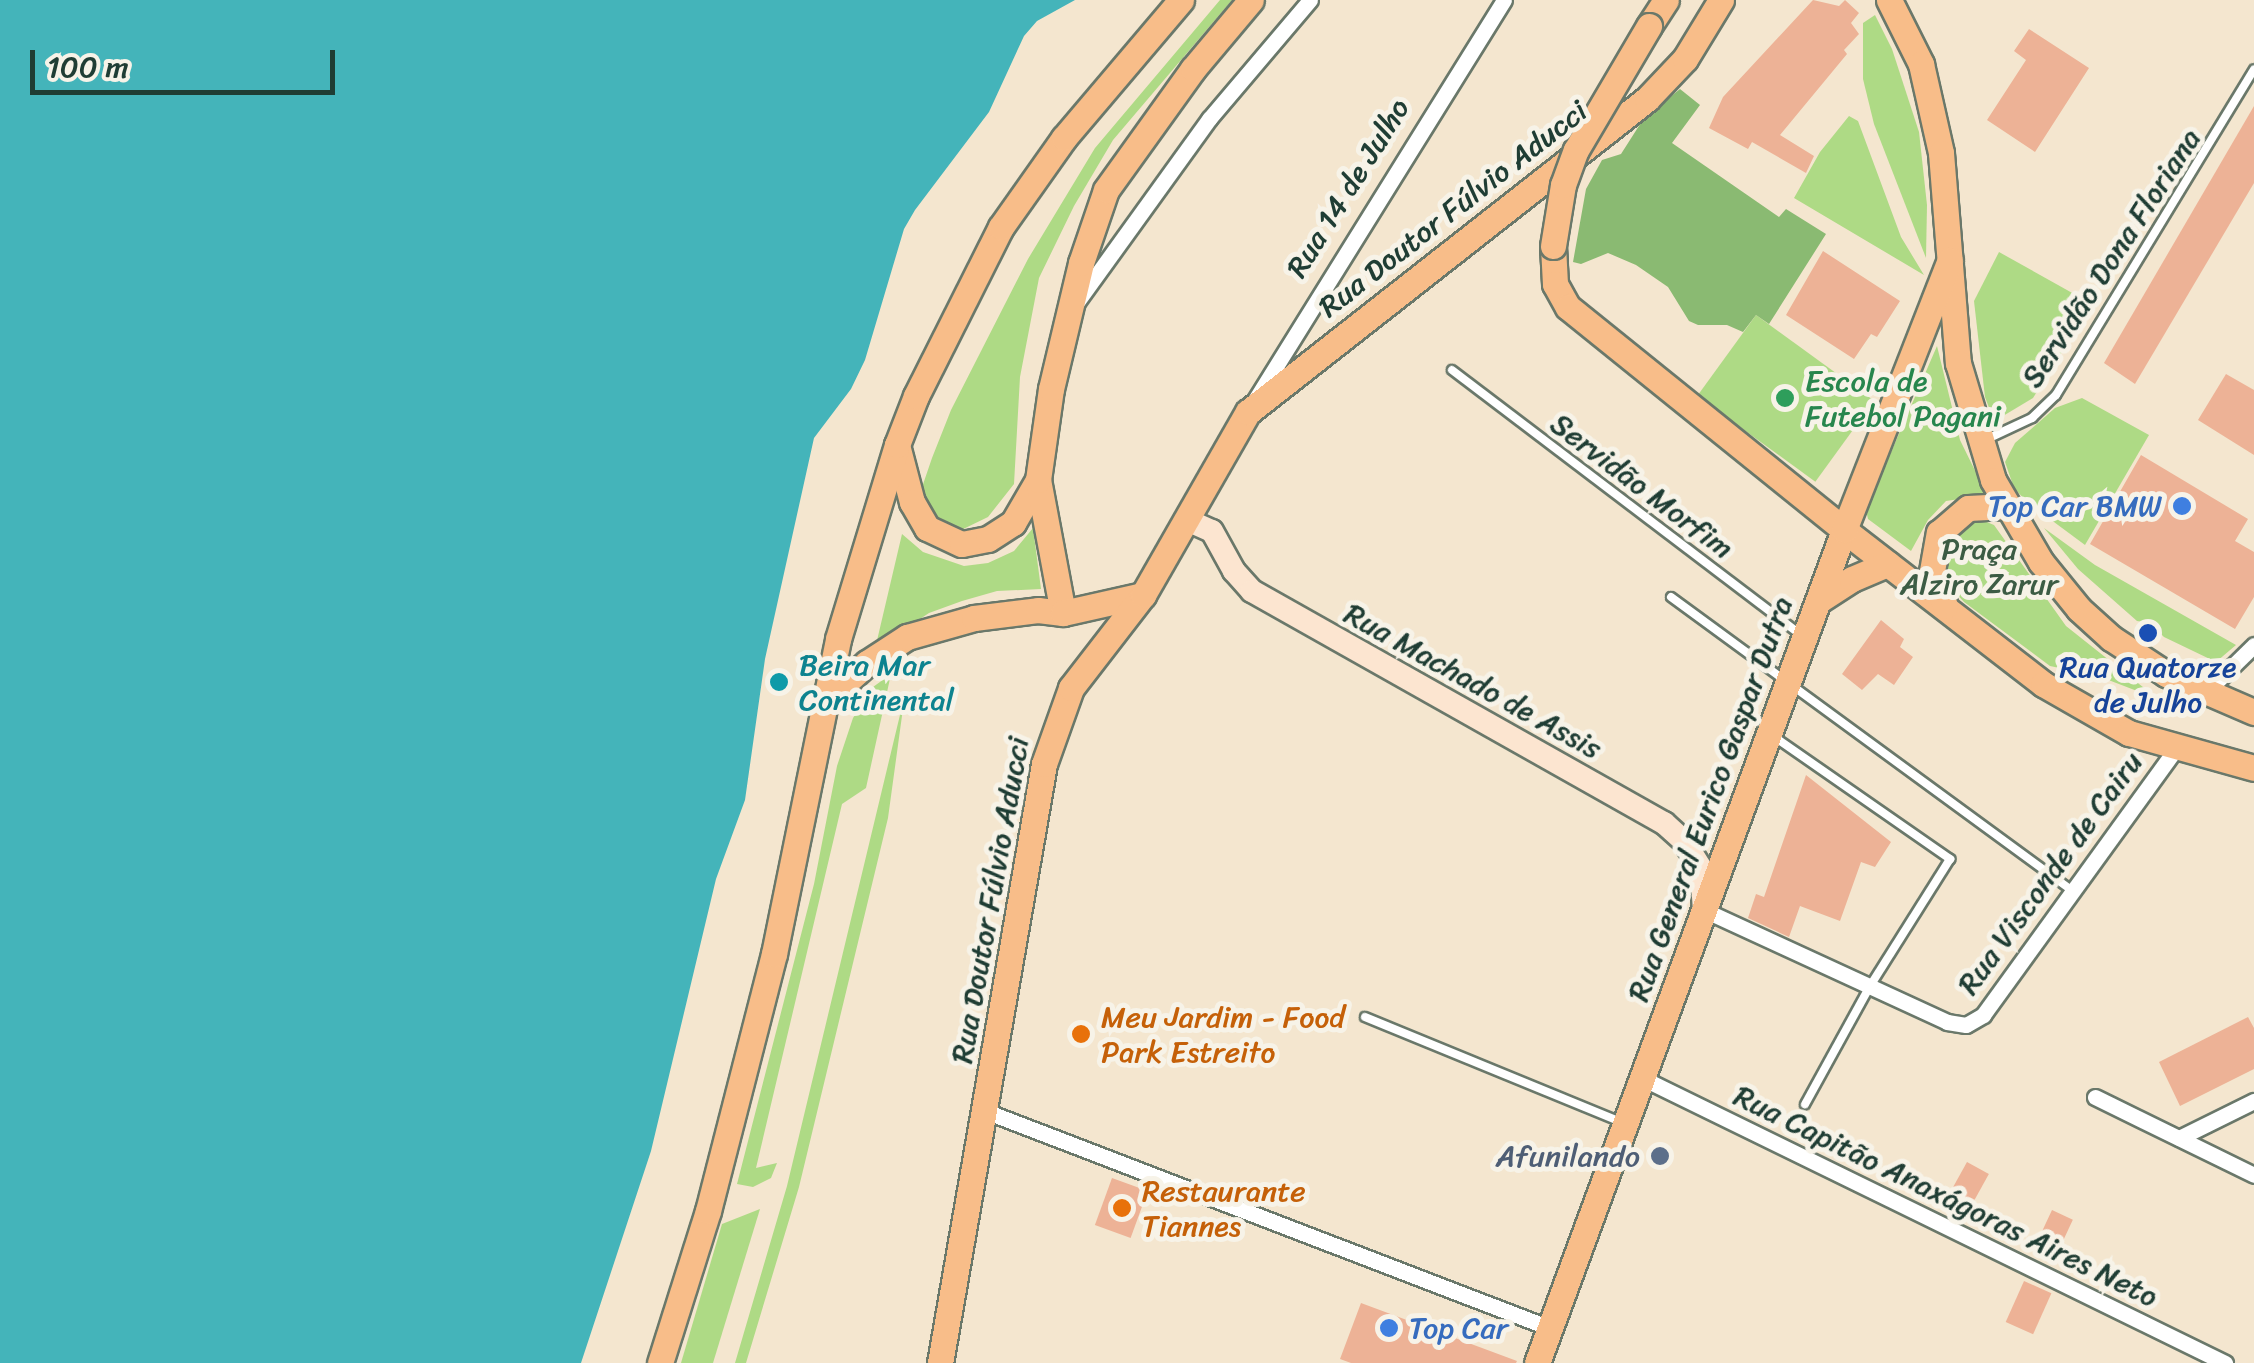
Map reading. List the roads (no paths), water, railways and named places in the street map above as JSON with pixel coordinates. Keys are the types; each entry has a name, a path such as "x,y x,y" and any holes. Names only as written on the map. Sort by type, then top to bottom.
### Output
{"main road":[{"path":"660,1363 708,1211 774,954 853,582 897,445 916,396 1001,227 1064,138 1180,0"},
{"path":"897,445 912,502 928,528 962,544 988,539 1013,523 1038,480 1066,318 1106,190 1193,69 1251,0"},
{"path":"1666,0 1576,150 1563,185 1552,246 1555,284 1568,306 1849,534 2076,704 2129,733 2176,750 2254,768"},
{"name":"Rua Doutor Fúlvio Aducci","path":"940,1363 1052,735 1071,688 1143,595 1248,412 1646,99 1686,59 1721,0"},
{"path":"1889,0 1921,64 1942,154 1963,390 1978,442 2007,506 2042,562 2079,610 2144,661 2204,694 2254,712"},
{"name":"Rua General Eurico Gaspar Dutra","path":"1537,1363 1818,601 1849,534 1950,273"},
{"path":"1038,480 1063,613"},
{"path":"1947,610 1932,571 1939,533 1968,508 2007,506"},
{"path":"1818,601 1852,579 1888,564"},
{"path":"826,700 868,662 907,638 974,618 1038,610 1063,613 1143,595"},
{"path":"2204,694 2254,698"}],"street":[{"path":"1066,318 1209,119 1310,0"},
{"name":"Rua 14 de Julho","path":"1248,412 1504,0"},
{"name":"Rua Machado de Assis","path":"1187,520 1212,530 1234,571 1252,591 1664,823 1684,841 1700,868 1704,910"},
{"path":"2204,694 2254,644"},
{"name":"Rua Visconde de Cairu","path":"1870,986 1947,1022 1966,1025 1982,1014 2176,750"},
{"path":"1704,910 1870,986"},
{"name":"Rua Capitão Anaxágoras Aires Neto","path":"1642,1078 2226,1363"},
{"path":"2096,1097 2254,1175"},
{"path":"2180,1138 2254,1101"},
{"path":"985,1111 1550,1328"}],"lane":[{"name":"Servidão Dona Floriana","path":"1978,442 2032,418 2056,395 2254,69"},
{"name":"Servidão Morfim","path":"1452,370 1804,638"},
{"path":"1671,597 2072,891"},
{"path":"1769,733 1950,859 1870,986 1805,1104"},
{"path":"1365,1017 1625,1124"}],"water":[{"path":"0,0 1075,0 1037,21 1024,36 989,112 915,210 904,229 865,360 851,389 814,438 765,659 745,800 716,879 651,1151 581,1363 0,1363"}],"place":[{"name":"Escola de Futebol Pagani","path":"1785,398"},
{"name":"Top Car BMW","path":"2182,506"},
{"name":"Rua Quatorze de Julho","path":"2148,633"},
{"name":"Beira Mar Continental","path":"779,682"},
{"name":"Meu Jardim - Food Park Estreito","path":"1081,1034"},
{"name":"Afunilando","path":"1660,1156"},
{"name":"Restaurante Tiannes","path":"1122,1208"},
{"name":"Top Car","path":"1389,1328"}],"park label":[{"name":"Praça Alziro Zarur","path":"1979,566"}]}
